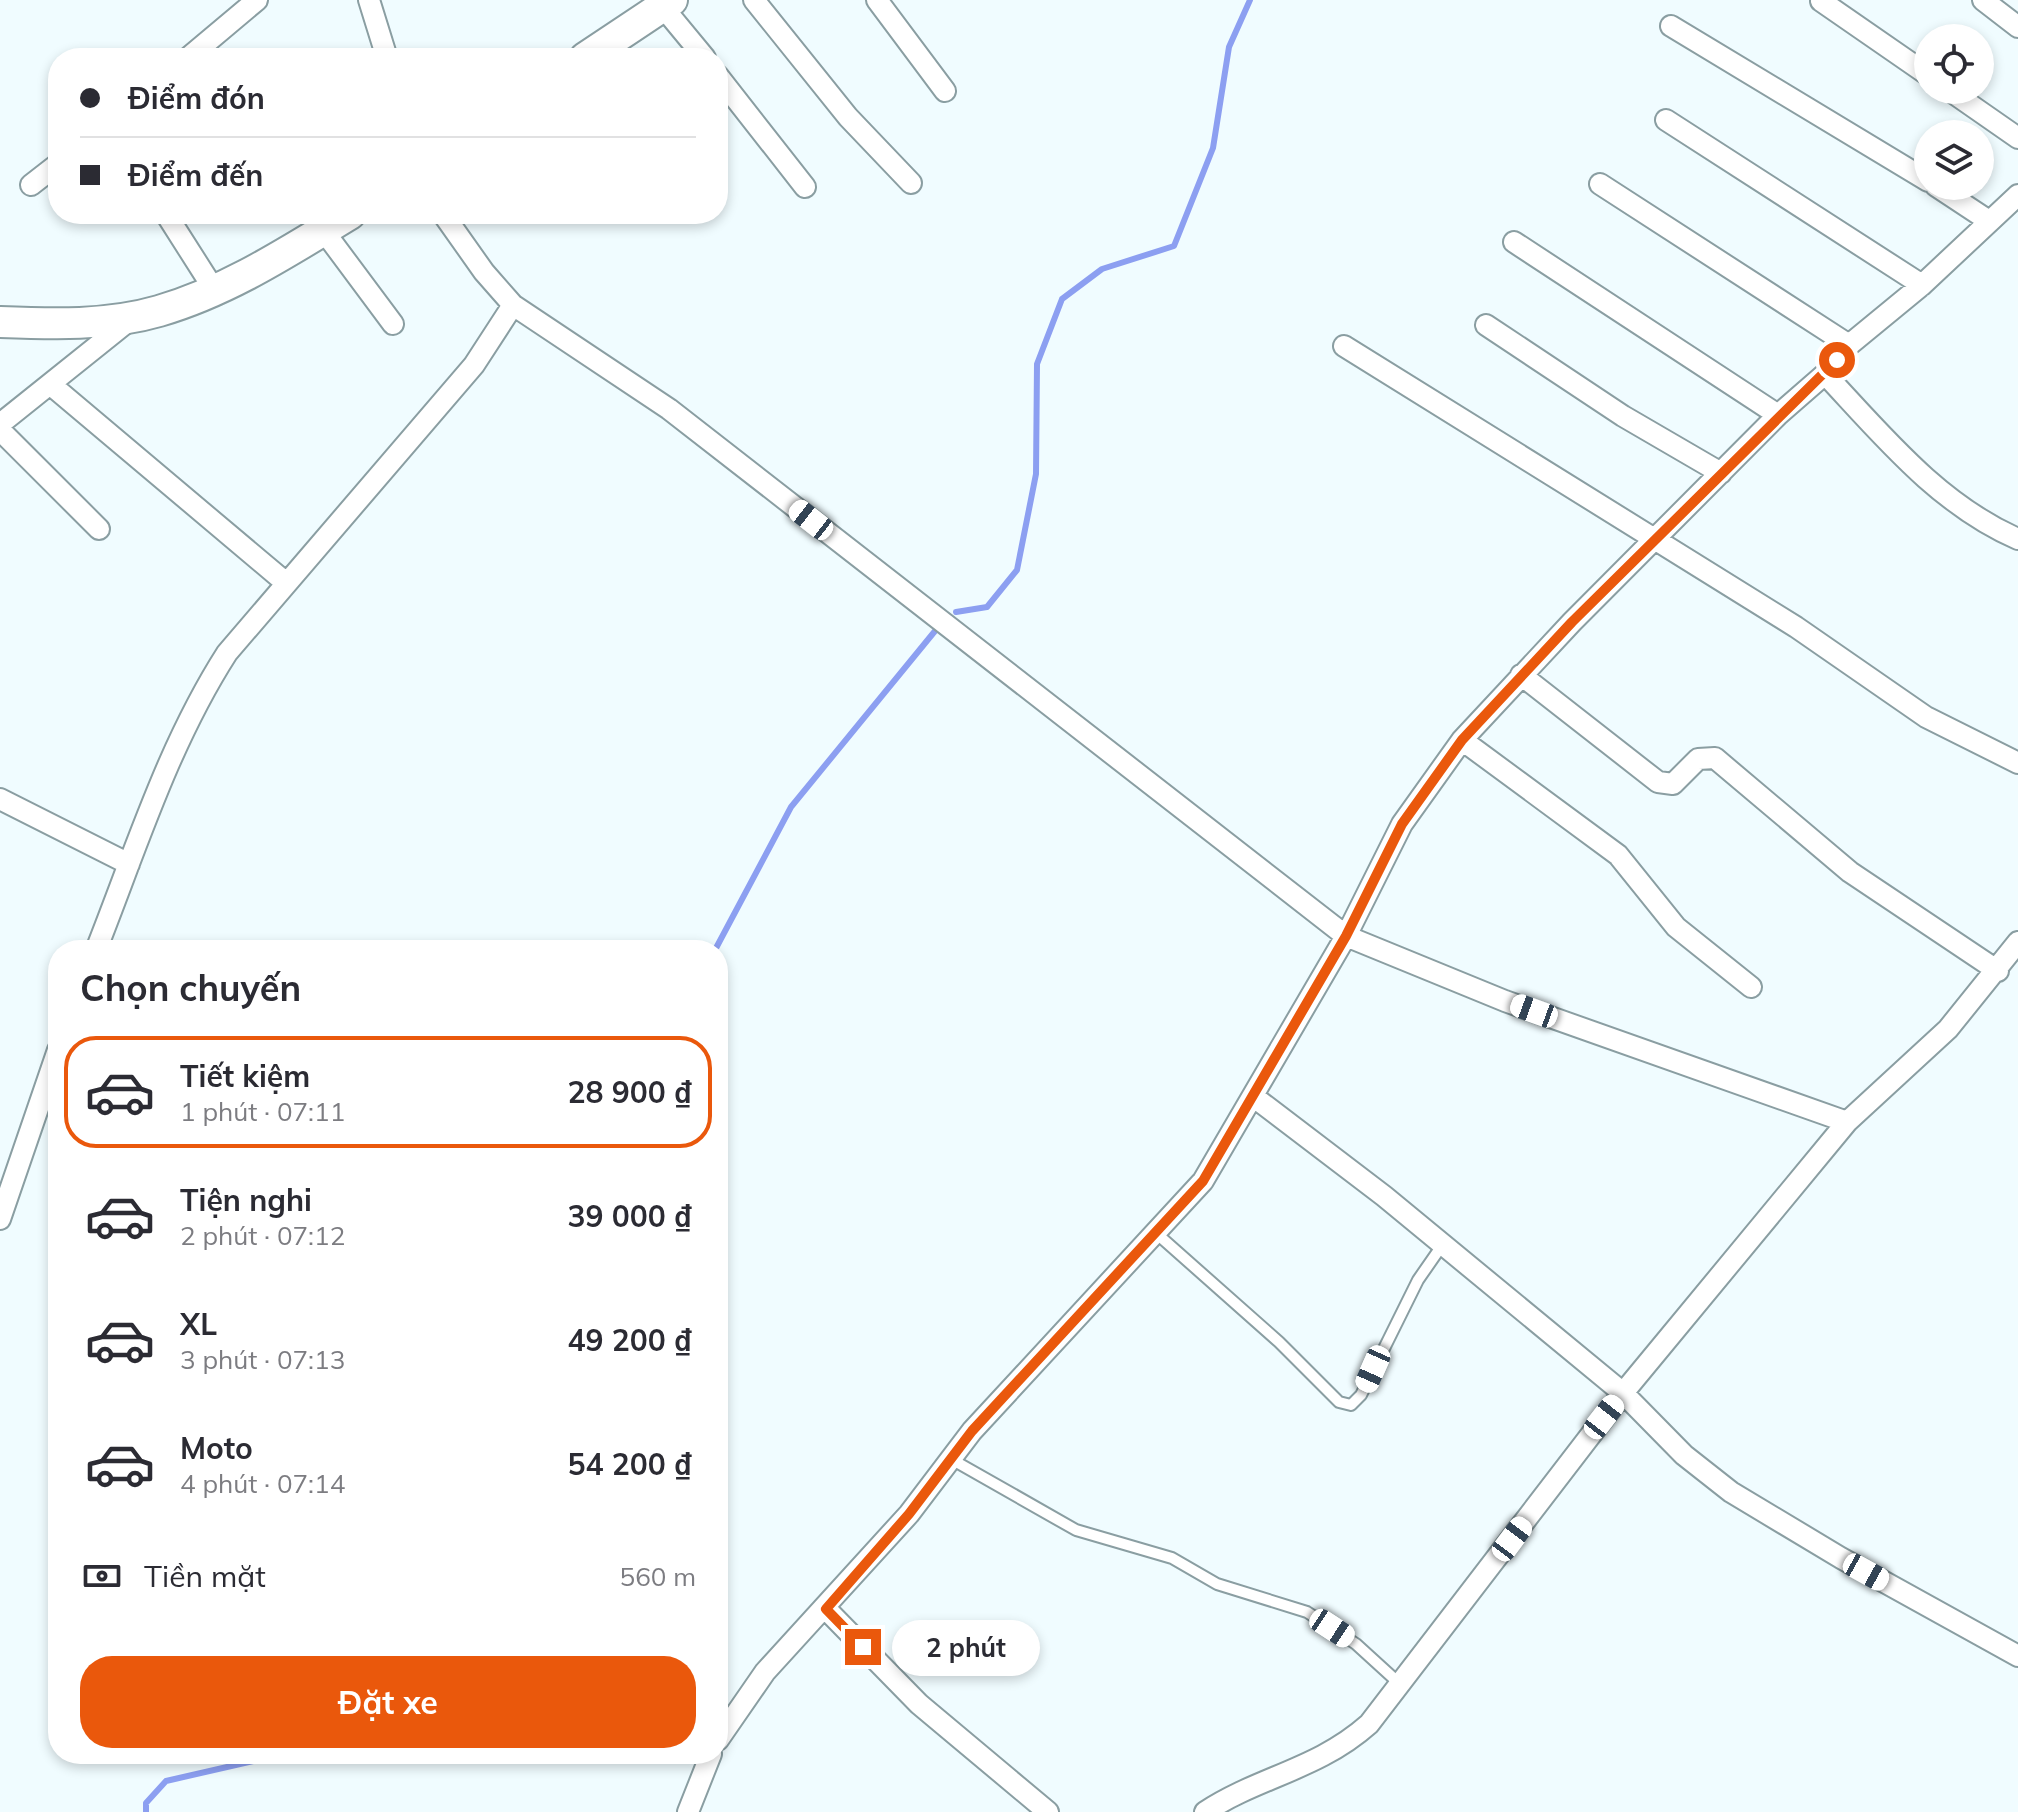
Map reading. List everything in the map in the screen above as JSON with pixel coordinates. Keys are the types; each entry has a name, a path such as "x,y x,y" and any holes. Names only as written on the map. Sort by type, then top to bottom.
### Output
{"main road":[{"path":"600,48 667,3"},
{"path":"0,322 71,324 157,312 215,291 333,224"}],"street":[{"path":"200,48 257,0"},
{"path":"369,0 384,48"},
{"path":"754,0 848,117 911,183"},
{"path":"877,0 945,91"},
{"path":"1983,0 2018,27"},
{"path":"1821,1 1914,65"},
{"path":"667,3 698,48"},
{"path":"1671,26 1914,173"},
{"path":"728,89 805,187"},
{"path":"1969,104 2018,138"},
{"path":"1666,120 1922,285"},
{"path":"31,185 48,172"},
{"path":"1600,184 1849,345"},
{"path":"728,1726 765,1672 826,1609 1056,1338 1203,1181 1254,1097 1285,1035 1346,936 1402,824 1462,740 1521,675 1778,415 1825,374 1849,345 1922,285 2018,195"},
{"path":"1957,200 1989,221"},
{"path":"172,224 215,291"},
{"path":"450,224 484,272 513,305 669,409 1346,936 1505,1001 1847,1122"},
{"path":"323,230 393,324"},
{"path":"1514,242 1778,415"},
{"path":"100,940 163,776 198,699 227,653 474,365 513,305"},
{"path":"0,424 137,315"},
{"path":"1486,325 1623,416 1721,473"},
{"path":"1344,346 1796,627 1926,717 2018,763"},
{"path":"1825,374 1927,479 1973,516 2018,539"},
{"path":"50,384 285,582"},
{"path":"0,430 99,529"},
{"path":"1521,675 1658,782 1673,784 1698,759 1715,758 1850,872 1998,971"},
{"path":"1462,740 1618,855 1676,927 1751,987"},
{"path":"0,799 129,864"},
{"path":"1205,1812 1341,1747 1369,1724 1623,1393 1847,1122 1938,1039 1998,971 2018,942"},
{"path":"0,1219 6,1180 48,1075"},
{"path":"1254,1097 1443,1244 1623,1393 1684,1455 1731,1492 1841,1558 2018,1656"},
{"path":"826,1609 919,1704 1048,1812"},
{"path":"688,1812 707,1764"}],"lane":[{"path":"1156,1233 1279,1342 1330,1394 1351,1405 1361,1395 1418,1280 1443,1244"},
{"path":"951,1459 1076,1530 1135,1550 1172,1558 1217,1584 1307,1612 1356,1644 1401,1685"}],"waterway":[{"path":"956,612 987,607 1017,570 1036,474 1037,364 1062,299 1102,269 1174,246 1213,148 1229,47 1250,0"},
{"path":"720,940 791,807 935,631"},
{"path":"146,1812 146,1803 166,1781 240,1764"}],"route":[{"path":"863,1647 826,1609 909,1514 972,1431 1203,1181 1254,1097 1285,1035 1346,936 1402,824 1433,776 1521,675 1778,415 1837,360"}]}
